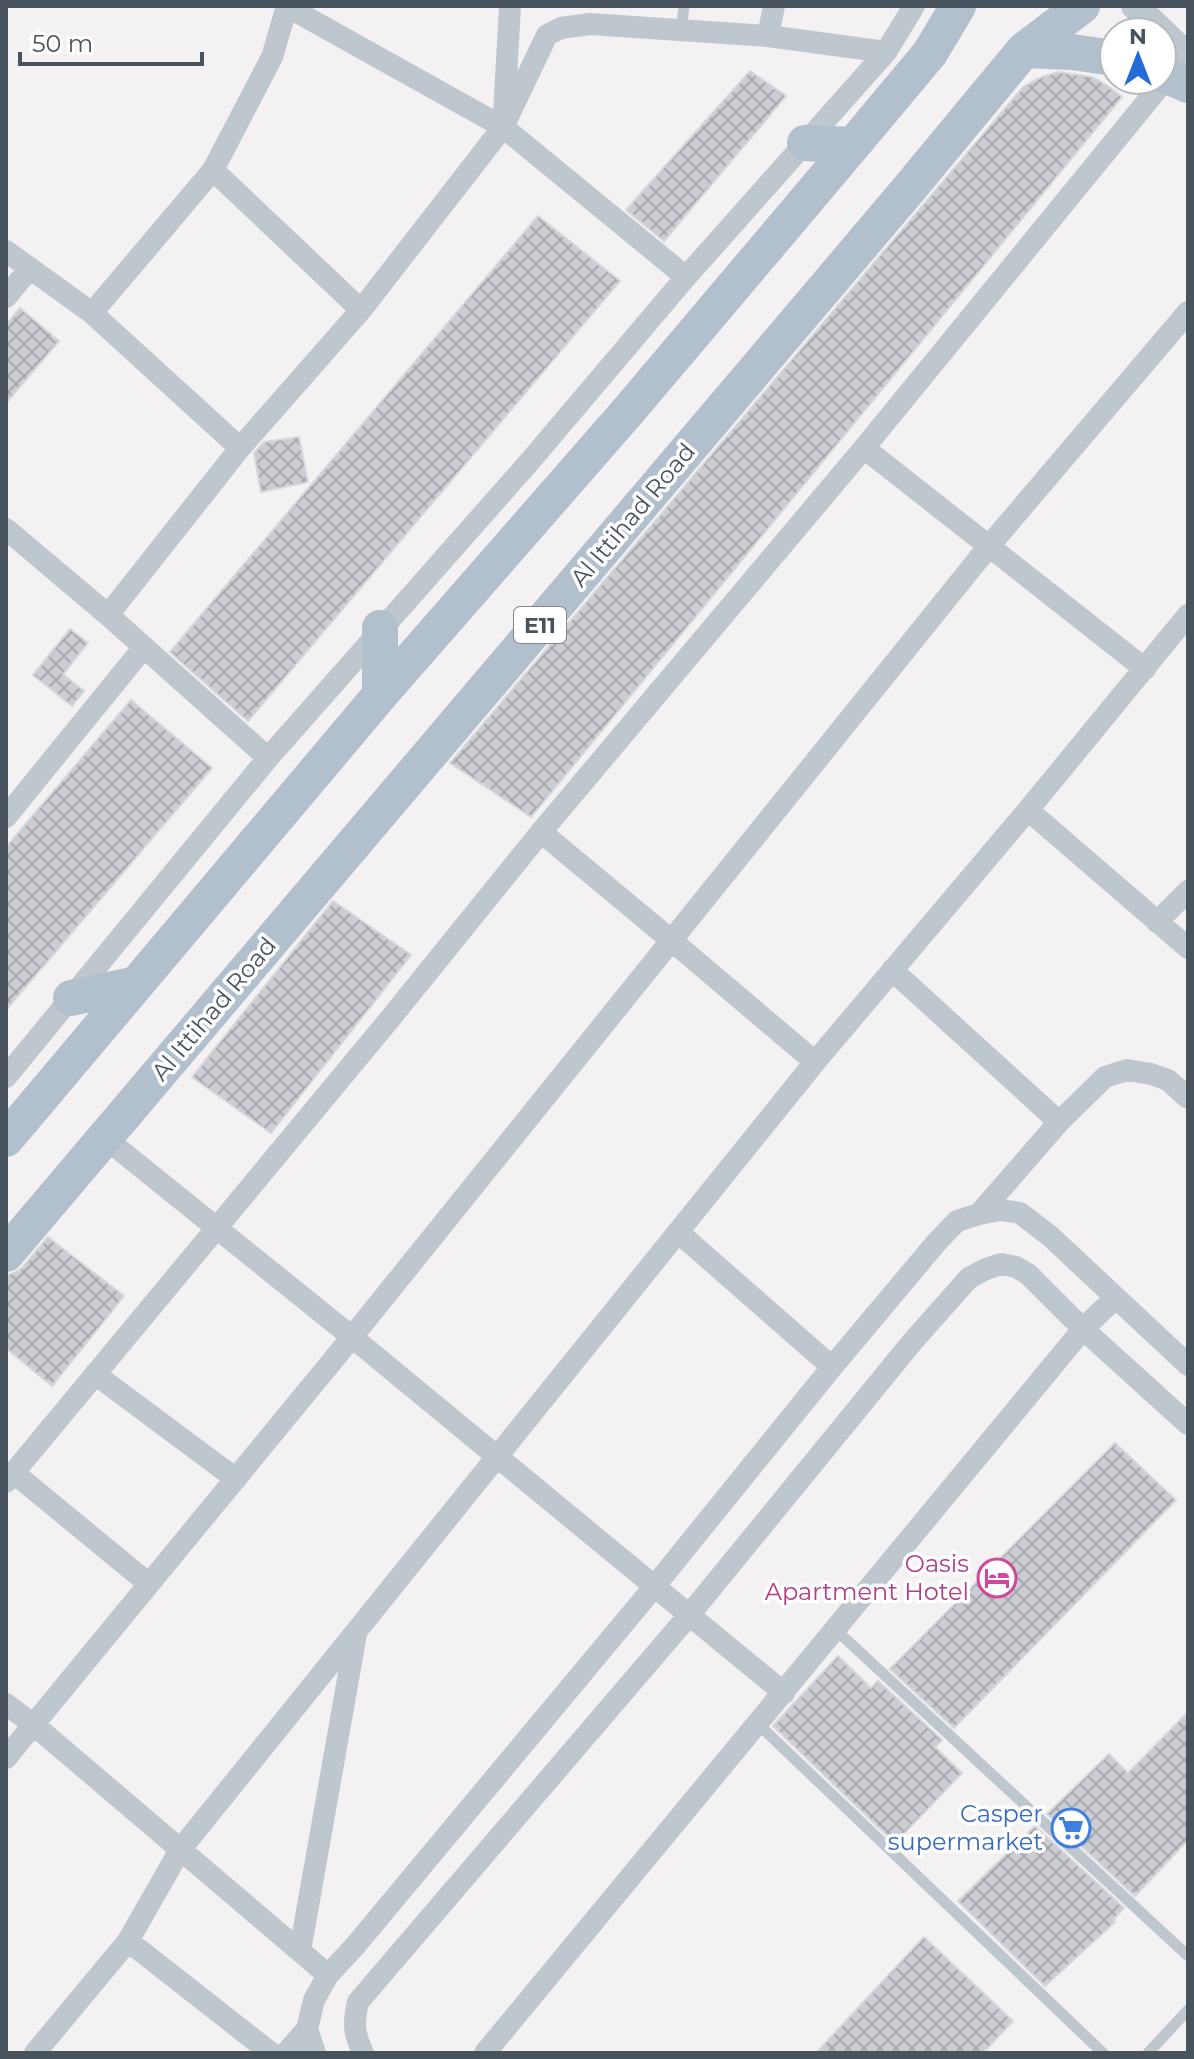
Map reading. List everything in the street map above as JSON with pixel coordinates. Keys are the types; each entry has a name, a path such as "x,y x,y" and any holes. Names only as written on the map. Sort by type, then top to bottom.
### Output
{"main road":[{"path":"6,1139 380,695 629,410 853,145 930,53 958,6"},
{"name":"Al Ittihad Road","path":"6,1254 1024,50 1082,6"},
{"path":"1024,50 1098,56"},
{"path":"805,143 853,145"},
{"path":"380,628 380,695"},
{"path":"71,998 136,984"}],"street":[{"path":"92,313 213,170 272,57 287,6 503,127 686,277"},
{"path":"503,127 510,6"},
{"path":"768,36 774,6"},
{"path":"10,1063 71,998 268,758 380,628 531,460 686,277 886,52 914,6"},
{"path":"108,615 240,448 361,310 503,127 547,35 561,28 590,24 768,36 886,52"},
{"path":"149,1584 10,1477 541,832 1158,96"},
{"path":"213,170 361,310"},
{"path":"6,251 92,313 240,448"},
{"path":"6,297 30,268"},
{"path":"6,1758 352,1337 989,546 1188,312"},
{"path":"864,448 1145,669"},
{"path":"6,529 268,758"},
{"path":"35,2053 128,1941 180,1850 815,1062 1188,615"},
{"path":"6,817 144,647"},
{"path":"1028,810 1188,948"},
{"path":"541,832 815,1062"},
{"path":"1157,922 1188,891"},
{"path":"892,970 1059,1122"},
{"path":"979,1214 1059,1122 1105,1077 1127,1070 1151,1074 1168,1080 1188,1098"},
{"path":"105,1138 784,1693"},
{"path":"286,2053 307,2029 314,2000 328,1975 654,1587 832,1367 957,1221 1001,1210 1020,1213 1050,1236 1188,1365"},
{"path":"678,1232 832,1367"},
{"path":"363,2053 354,2032 358,2002 690,1614 913,1341 969,1278 1001,1264 1028,1274 1083,1329 1188,1424"},
{"path":"485,2053 1083,1329 1115,1298"},
{"path":"95,1374 236,1479"},
{"path":"300,1951 356,1633"},
{"path":"6,1704 328,1975"},
{"path":"128,1941 271,2053"},
{"path":"307,2029 315,2053"}],"lane":[{"path":"681,30 684,6"},
{"path":"836,1630 1188,1956"},
{"path":"758,1724 1103,2053"},
{"path":"1148,2053 1188,2010"}],"building":[{"path":"750,71 786,96 664,241 626,210"},
{"path":"1059,72 1092,77 1098,80 1098,96 1122,97 531,817 450,763 1024,86"},
{"path":"538,216 620,281 248,721 170,652"},
{"path":"20,308 59,341 6,403 6,325"},
{"path":"299,437 308,482 261,492 254,453 264,442"},
{"path":"70,629 88,643 63,674 84,691 72,706 33,675"},
{"path":"131,700 212,768 6,1010 6,847"},
{"path":"333,901 411,955 271,1133 192,1077"},
{"path":"48,1237 124,1296 52,1386 6,1348 6,1275 22,1268"},
{"name":"Oasis Apartment Hotel","path":"1115,1443 1176,1500 954,1728 890,1669"},
{"path":"838,1656 871,1688 878,1681 942,1740 935,1747 962,1773 895,1843 773,1726"},
{"path":"1188,1712 1188,1840 1135,1896 1047,1814 1109,1754 1128,1773"},
{"path":"1035,1826 1124,1908 1113,1920 1115,1922 1045,1986 958,1901"},
{"path":"924,1937 1013,2021 983,2053 816,2053"}],"place":[{"name":"Oasis Apartment Hotel","path":"997,1578"},
{"name":"Casper supermarket","path":"1071,1828"}]}
